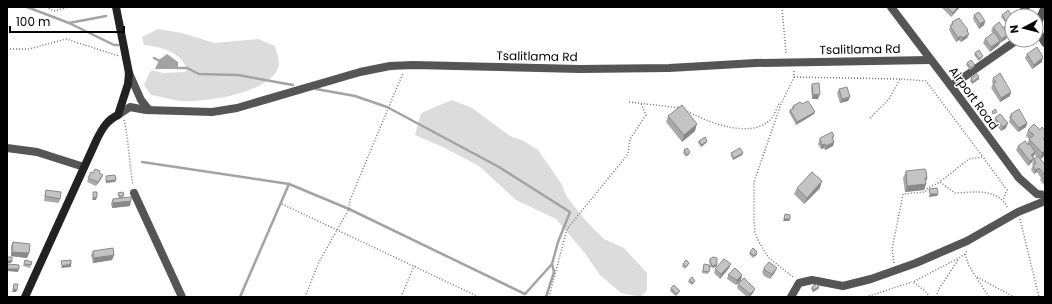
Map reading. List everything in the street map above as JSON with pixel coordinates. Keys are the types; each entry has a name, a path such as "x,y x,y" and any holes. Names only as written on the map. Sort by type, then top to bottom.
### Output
{"street":[{"path":"116,7 129,72 139,96 149,110"},
{"name":"Airport Road","path":"891,7 1019,178 1037,194 1045,195"},
{"path":"951,86 1006,48"},
{"name":"Tsalitlama Rd","path":"126,110 212,112 237,108 360,72 406,65 662,68 790,62 930,60"},
{"path":"126,110 124,96 129,72"},
{"path":"124,96 130,90 139,96"},
{"path":"124,96 126,110"},
{"path":"26,296 103,128 112,118 139,104 139,96"},
{"path":"7,148 37,152 84,167"},
{"path":"134,193 182,297"},
{"path":"791,297 799,283 812,280 843,286 916,264 967,241 1015,214 1045,201"}],"path":[{"path":"46,7 54,11 69,7"},
{"path":"782,7 790,62 794,77 781,104 754,182 755,233 760,244 770,258 799,283"},
{"path":"7,49 29,49 66,39 126,58"},
{"path":"306,297 319,262 349,209 350,200 390,108 406,65"},
{"path":"794,77 926,81 1007,190 1004,200"},
{"path":"870,118 889,99 900,80"},
{"path":"629,102 679,106 706,121 727,127 746,128 761,126 770,120 778,104 781,104"},
{"path":"549,297 567,228 628,154 630,139 646,115 641,104"},
{"path":"126,110 129,161 134,193"},
{"path":"896,271 892,249 903,194 925,192 928,188 940,182 969,159 983,157"},
{"path":"940,182 955,193 980,192 993,194 1004,200 1015,214 1039,297"},
{"path":"282,204 479,297"},
{"path":"866,297 912,282 959,258 965,254 968,247 967,241"},
{"path":"965,254 969,266 989,297"},
{"path":"936,297 939,289 959,258"},
{"path":"401,297 414,266"},
{"path":"975,276 1014,297"},
{"path":"912,282 925,291 930,297"}],"shaded area":[{"path":"158,29 182,33 214,43 258,39 275,46 279,64 275,73 267,81 242,93 200,101 176,100 151,95 144,85 152,70 163,73 185,72 187,69 180,58 175,54 157,47 144,45 142,37"},
{"path":"167,54 178,62 178,69 155,69 159,60"},
{"path":"452,100 472,108 510,136 524,141 538,150 561,183 567,197 586,221 604,239 624,248 647,273 647,290 641,297 621,293 600,275 584,252 556,219 516,200 479,166 445,148 415,135 421,113"}],"building":[{"path":"947,7 958,7 953,13"},
{"path":"979,12 985,21 980,24 974,15"},
{"path":"959,18 968,30 967,31 969,34 962,38 961,36 958,38 950,26 953,24 952,22"},
{"path":"999,22 1004,29 1004,37 1002,39 993,27"},
{"path":"994,32 1000,41 991,47 985,39"},
{"path":"1038,48 1043,57 1034,65 1027,54"},
{"path":"979,50 983,56 979,59 975,53"},
{"path":"971,60 975,65 971,68 967,63"},
{"path":"1000,73 1011,92 1001,98 993,84 996,82 993,78"},
{"path":"977,74 979,77 973,82 971,78"},
{"path":"819,83 820,94 813,95 812,84"},
{"path":"847,87 850,97 842,99 839,89"},
{"path":"808,101 815,112 797,122 790,110 794,108 793,106 800,102 802,104"},
{"path":"682,105 697,124 684,135 668,116"},
{"path":"995,109 997,112 993,114 992,112"},
{"path":"1019,109 1027,123 1019,128 1010,117 1012,116 1011,114"},
{"path":"1000,114 1008,123 1003,127 995,118"},
{"path":"1034,124 1040,130 1042,127 1045,131 1045,137 1043,139 1045,141 1045,151 1042,153 1029,139 1034,135 1028,130"},
{"path":"832,132 834,142 826,146 825,144 822,145 820,138"},
{"path":"705,137 707,141 702,145 699,141"},
{"path":"1025,141 1028,145 1029,143 1035,152 1031,155 1034,158 1030,161 1018,146"},
{"path":"687,148 690,152 687,155 684,150"},
{"path":"740,148 743,153 734,158 731,153"},
{"path":"1038,156 1045,165 1045,180 1042,176 1044,174 1039,168 1036,170 1033,166 1036,163 1034,159"},
{"path":"95,169 100,171 99,173 103,175 98,182 88,178 91,172 93,173"},
{"path":"925,169 927,178 925,178 926,184 907,186 906,171"},
{"path":"812,172 822,181 807,198 797,188"},
{"path":"115,175 116,180 106,181 106,176"},
{"path":"937,188 938,194 930,194 929,189"},
{"path":"46,190 61,192 60,199 45,196"},
{"path":"93,192 97,192 97,197 93,198"},
{"path":"123,192 124,195 120,197 118,193"},
{"path":"131,197 131,201 113,203 113,199"},
{"path":"785,214 790,215 790,219 784,219"},
{"path":"13,242 30,244 29,253 12,252"},
{"path":"113,248 114,255 94,258 93,251"},
{"path":"753,248 757,252 754,256 750,252"},
{"path":"7,257 12,257 12,261 7,261"},
{"path":"713,257 717,258 717,264 713,266 710,259"},
{"path":"724,259 731,264 721,274 715,269"},
{"path":"25,260 32,262 31,265 24,264"},
{"path":"71,260 71,264 62,266 61,261"},
{"path":"686,260 689,263 686,267 683,264"},
{"path":"769,262 777,268 772,274 764,268"},
{"path":"8,264 19,265 19,269 7,269"},
{"path":"704,264 709,265 709,272 703,271"},
{"path":"735,268 742,275 737,280 728,275"},
{"path":"692,277 695,281 693,283 689,280"},
{"path":"744,278 755,289 750,294 738,284"},
{"path":"14,284 18,284 17,290 13,289"},
{"path":"817,284 819,287 813,290 812,287"},
{"path":"674,285 680,291 676,294 671,288"}],"waterway":[{"path":"27,7 69,23 106,16"},
{"path":"69,23 114,45 118,45"},
{"path":"154,58 160,61"},
{"path":"176,68 187,68 199,74 238,75 293,85"},
{"path":"316,89 355,96 387,107 499,167 570,212 558,242 552,264 554,272 546,297"},
{"path":"142,162 289,184 349,209 525,294 552,264"},
{"path":"240,297 289,184"}]}
